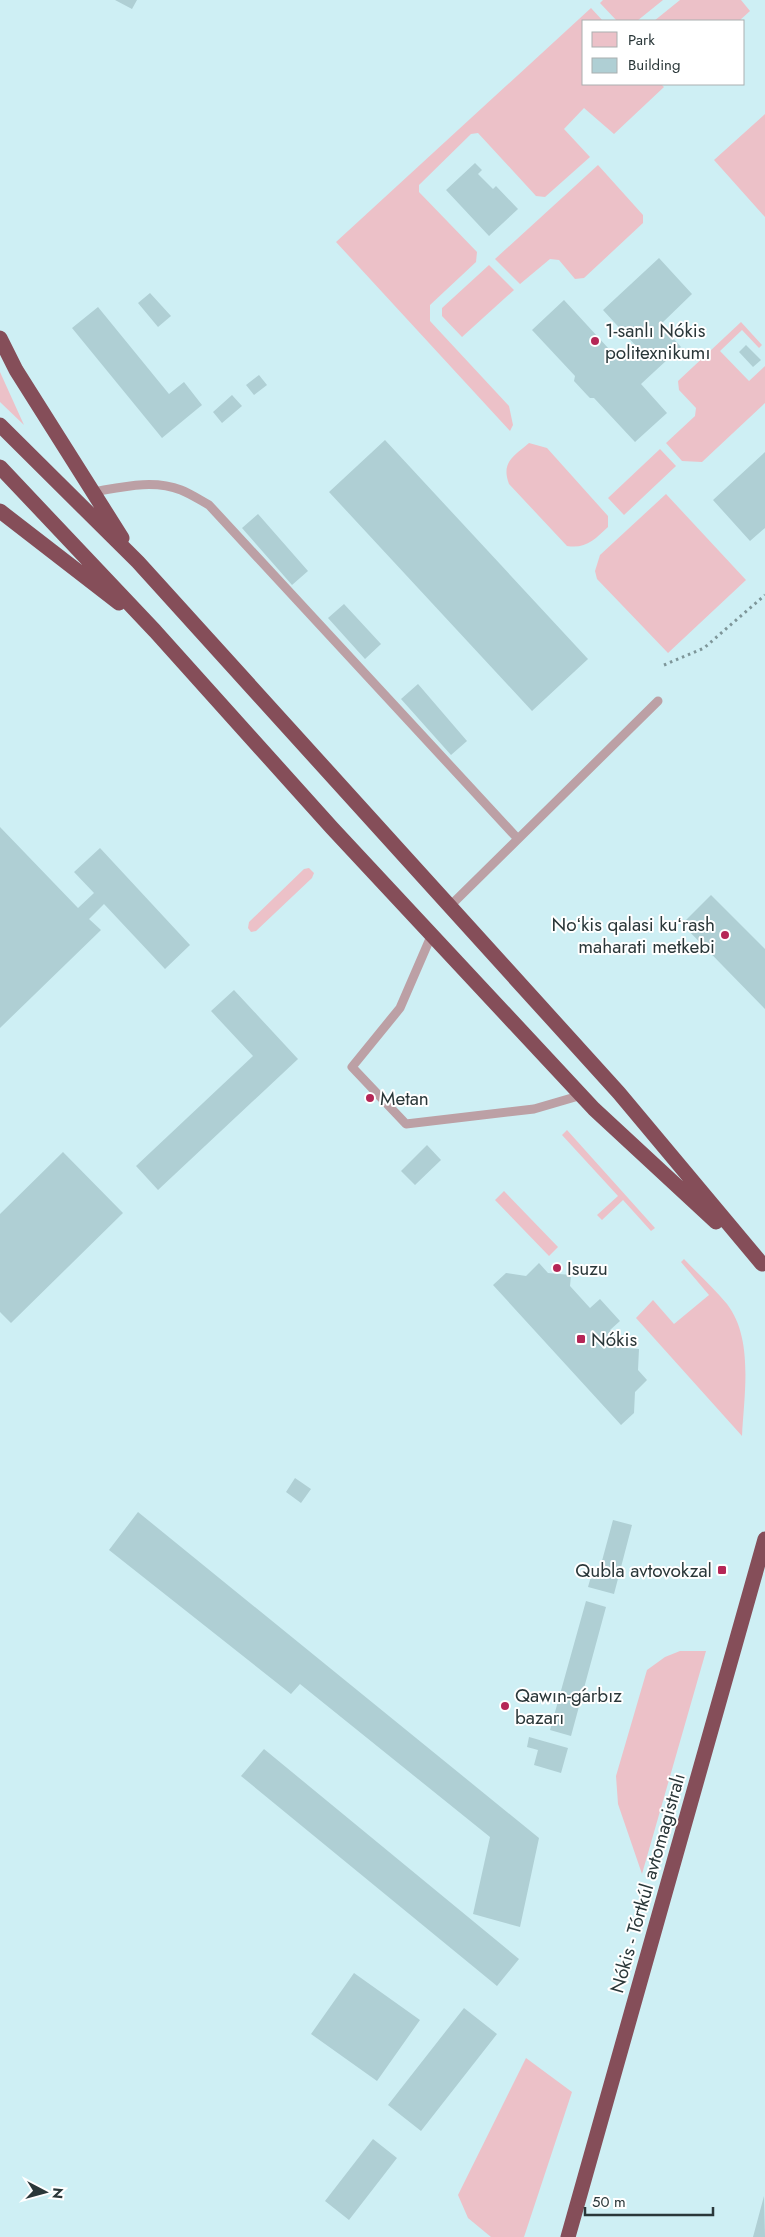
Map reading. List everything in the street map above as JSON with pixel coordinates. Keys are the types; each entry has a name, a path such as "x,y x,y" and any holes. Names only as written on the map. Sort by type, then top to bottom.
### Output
{"highway":[{"path":"0,338 16,370 138,562"},
{"path":"0,425 138,562 619,1093 764,1266"},
{"path":"4,471 155,631 323,818 582,1095 764,1266"},
{"path":"0,511 155,631"},
{"name":"Nókis - Tórtkúl avtomagistralı","path":"568,2237 765,1539"}],"lane":[{"path":"93,492 138,485 160,485 181,490 209,505 518,839"},
{"path":"450,906 658,701"},
{"path":"432,934 400,1008 352,1067 406,1124 534,1109 582,1095"}],"path":[{"path":"664,665 704,648 765,595"}],"green space":[{"path":"603,0 663,0 638,20 616,20 600,3"},
{"path":"680,0 741,0 750,11 740,20 655,20"},
{"path":"591,8 602,20 582,20 582,85 662,85 664,87 614,134 584,108 564,129 590,157 545,197 536,196 478,133 471,134 419,185 419,192 477,252 476,262 430,305 430,321 509,406 513,425 510,431 336,242"},
{"path":"765,114 765,217 714,160"},
{"path":"598,165 643,215 643,223 584,278 575,279 559,260 550,259 520,284 495,259"},
{"path":"489,265 514,290 462,337 442,316 442,308"},
{"path":"741,322 762,345 759,348 742,330 720,351 749,381 765,366 765,403 702,462 682,461 666,443 695,416 696,408 679,390 678,381"},
{"path":"0,372 24,425 0,402"},
{"path":"529,443 547,448 608,516 608,527 585,545 567,546 509,484 506,470 508,465 514,456"},
{"path":"660,449 676,466 624,515 608,498"},
{"path":"666,494 746,580 668,653 597,579 595,571 600,555"},
{"path":"309,868 314,873 312,878 256,931 251,932 248,928 249,922 304,869"},
{"path":"567,1130 655,1228 651,1231 623,1200 602,1220 597,1215 618,1196 562,1135"},
{"path":"504,1191 558,1247 549,1256 495,1200"},
{"path":"684,1259 727,1304 741,1334 745,1368 742,1436 636,1318 653,1300 674,1324 709,1295 681,1262"},
{"path":"680,1651 706,1651 642,1874 618,1804 616,1776 647,1670 665,1657"},
{"path":"526,2058 572,2092 524,2237 491,2237 468,2218 458,2195"}],"building":[{"path":"115,0 137,0 132,9"},
{"path":"475,163 482,170 478,174 493,189 496,186 518,209 489,236 446,190"},
{"path":"659,258 692,294 661,324 681,347 641,384 667,413 635,442 594,398 590,398 574,381 575,376 532,330 564,300 620,361 636,346 603,310"},
{"path":"150,293 171,316 158,327 138,303"},
{"path":"98,307 169,394 184,382 202,405 162,438 72,328"},
{"path":"746,345 761,360 753,367 739,352"},
{"path":"259,375 267,385 254,395 246,385"},
{"path":"232,395 242,406 222,423 213,412"},
{"path":"385,440 588,659 532,711 329,492"},
{"path":"765,452 765,528 750,541 713,500"},
{"path":"258,514 308,571 292,585 242,528"},
{"path":"344,604 381,644 365,659 328,618"},
{"path":"418,684 467,741 451,755 401,699"},
{"path":"0,827 78,908 94,893 74,872 100,848 190,945 165,969 104,904 89,919 101,930 0,1028"},
{"path":"711,895 765,949 765,1009 682,924"},
{"path":"234,990 298,1059 158,1190 136,1166 253,1056 211,1011"},
{"path":"427,1145 441,1160 415,1185 401,1171"},
{"path":"63,1152 123,1213 11,1323 0,1312 0,1214"},
{"name":"Nókis","path":"539,1263 548,1273 571,1275 570,1286 590,1308 600,1299 620,1321 610,1330 627,1348 639,1349 638,1370 647,1380 635,1392 634,1413 621,1425 493,1285 506,1273 526,1276"},
{"path":"295,1478 311,1489 301,1503 286,1492"},
{"path":"138,1512 539,1838 520,1927 473,1914 490,1837 300,1684 291,1694 109,1550"},
{"path":"613,1520 632,1525 614,1594 588,1587 592,1573 599,1572"},
{"path":"586,1601 606,1607 571,1736 550,1730"},
{"path":"529,1737 568,1748 561,1773 534,1765 538,1750 527,1747"},
{"path":"264,1749 519,1959 497,1986 241,1776"},
{"path":"354,1973 420,2020 377,2081 311,2034"},
{"path":"464,2008 497,2034 421,2131 388,2105"},
{"path":"373,2139 397,2158 349,2220 325,2201"},
{"path":"764,2196 765,2237 753,2237"}],"place":[{"name":"1-sanlı Nókis politexnikumı","path":"595,341"},
{"name":"Noʻkis qalasi kuʻrash maharati metkebi","path":"725,935"},
{"name":"Metan","path":"370,1098"},
{"name":"Isuzu","path":"557,1268"},
{"name":"Nókis","path":"581,1339"},
{"name":"Qubla avtovokzal","path":"722,1570"},
{"name":"Qawın-ǵarbız bazarı","path":"505,1706"}]}
